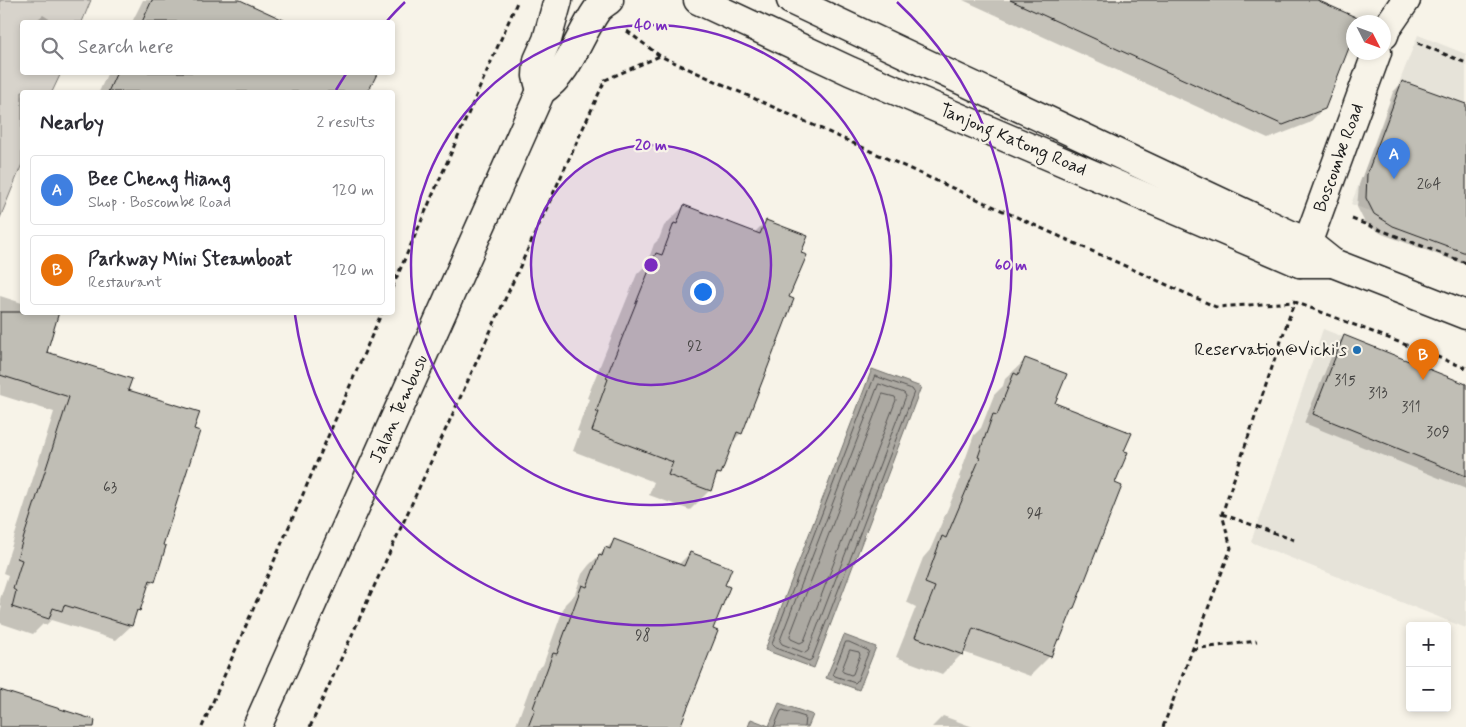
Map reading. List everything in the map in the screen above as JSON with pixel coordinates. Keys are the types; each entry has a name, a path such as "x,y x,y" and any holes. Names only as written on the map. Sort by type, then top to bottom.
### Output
{"main road":[{"path":"558,0 547,40 538,60 537,76 541,90 551,84 566,66 604,4"},
{"name":"Tanjong Katong Road","path":"698,0 850,71 1466,316"},
{"name":"Tanjong Katong Road","path":"791,0 1304,253"},
{"name":"Boscombe Road","path":"1391,24 1406,0"},
{"name":"Boscombe Road","path":"1304,253 1374,60"},
{"name":"Jalan Tembusu","path":"257,727 541,90"}],"path":[{"path":"395,281 518,0"},
{"path":"604,4 660,56 1216,307 1295,302 1466,368"},
{"path":"1391,42 1466,63"},
{"path":"310,727 605,80 660,56"},
{"path":"1163,727 1231,548 1222,514 1295,302 1304,253"},
{"path":"202,727 381,315"},
{"path":"1222,514 1294,540"},
{"path":"1193,649 1257,641"}],"shaded area":[{"path":"0,0 91,0 83,20 20,20 20,75 60,75 53,90 20,90 20,169 0,218"},
{"path":"1418,35 1466,54 1466,250 1351,204"},
{"path":"1323,329 1466,385 1466,628 1251,542"}],"water":[{"path":"872,369 921,387 814,668 765,650"},
{"path":"844,635 876,647 859,690 826,678"},
{"path":"779,703 813,715 808,727 748,727 751,719 769,726"}],"building":[{"path":"152,0 240,0 284,20 143,20"},
{"path":"1010,0 1317,0 1351,15 1346,15 1346,55 1325,109 1283,125"},
{"path":"116,75 376,75 369,90 109,90"},
{"path":"1402,81 1466,104 1466,253 1393,226 1374,214 1366,198 1367,174"},
{"path":"684,205 760,234 766,220 808,236 801,253 807,255 789,297 794,299 742,434 737,432 721,474 717,473 711,491 668,475 673,462 592,431 599,412 596,412 608,379 606,378 656,253 662,255 674,223 677,224"},
{"path":"0,312 20,312 20,315 58,315 47,352 132,379 128,390 200,412 194,429 200,431 163,545 166,546 155,582 150,580 140,611 137,610 132,626 64,605 62,611 53,608 49,619 12,607 16,591 13,589 22,560 17,558 69,397 0,375"},
{"path":"1344,335 1466,384 1466,476 1313,414"},
{"path":"1025,358 1067,374 1055,403 1132,433 1124,451 1128,452 1115,483 1122,486 1074,608 1051,657 973,628 963,655 915,637 935,587 925,583 942,536 946,538 980,458 978,457 993,414 997,415 1014,373 1018,375"},
{"path":"614,539 684,566 690,552 732,568 725,585 730,587 713,629 718,631 680,727 528,727 553,653 557,654 582,585 587,587 599,555 602,556 605,547 610,549"},
{"path":"0,690 95,720 94,727 0,727"}],"place":[{"name":"Bee Cheng Hiang","path":"1394,179"},
{"name":"Reservation@Vicki's","path":"1357,350"},
{"name":"Parkway Mini Steamboat","path":"1423,380"}]}
